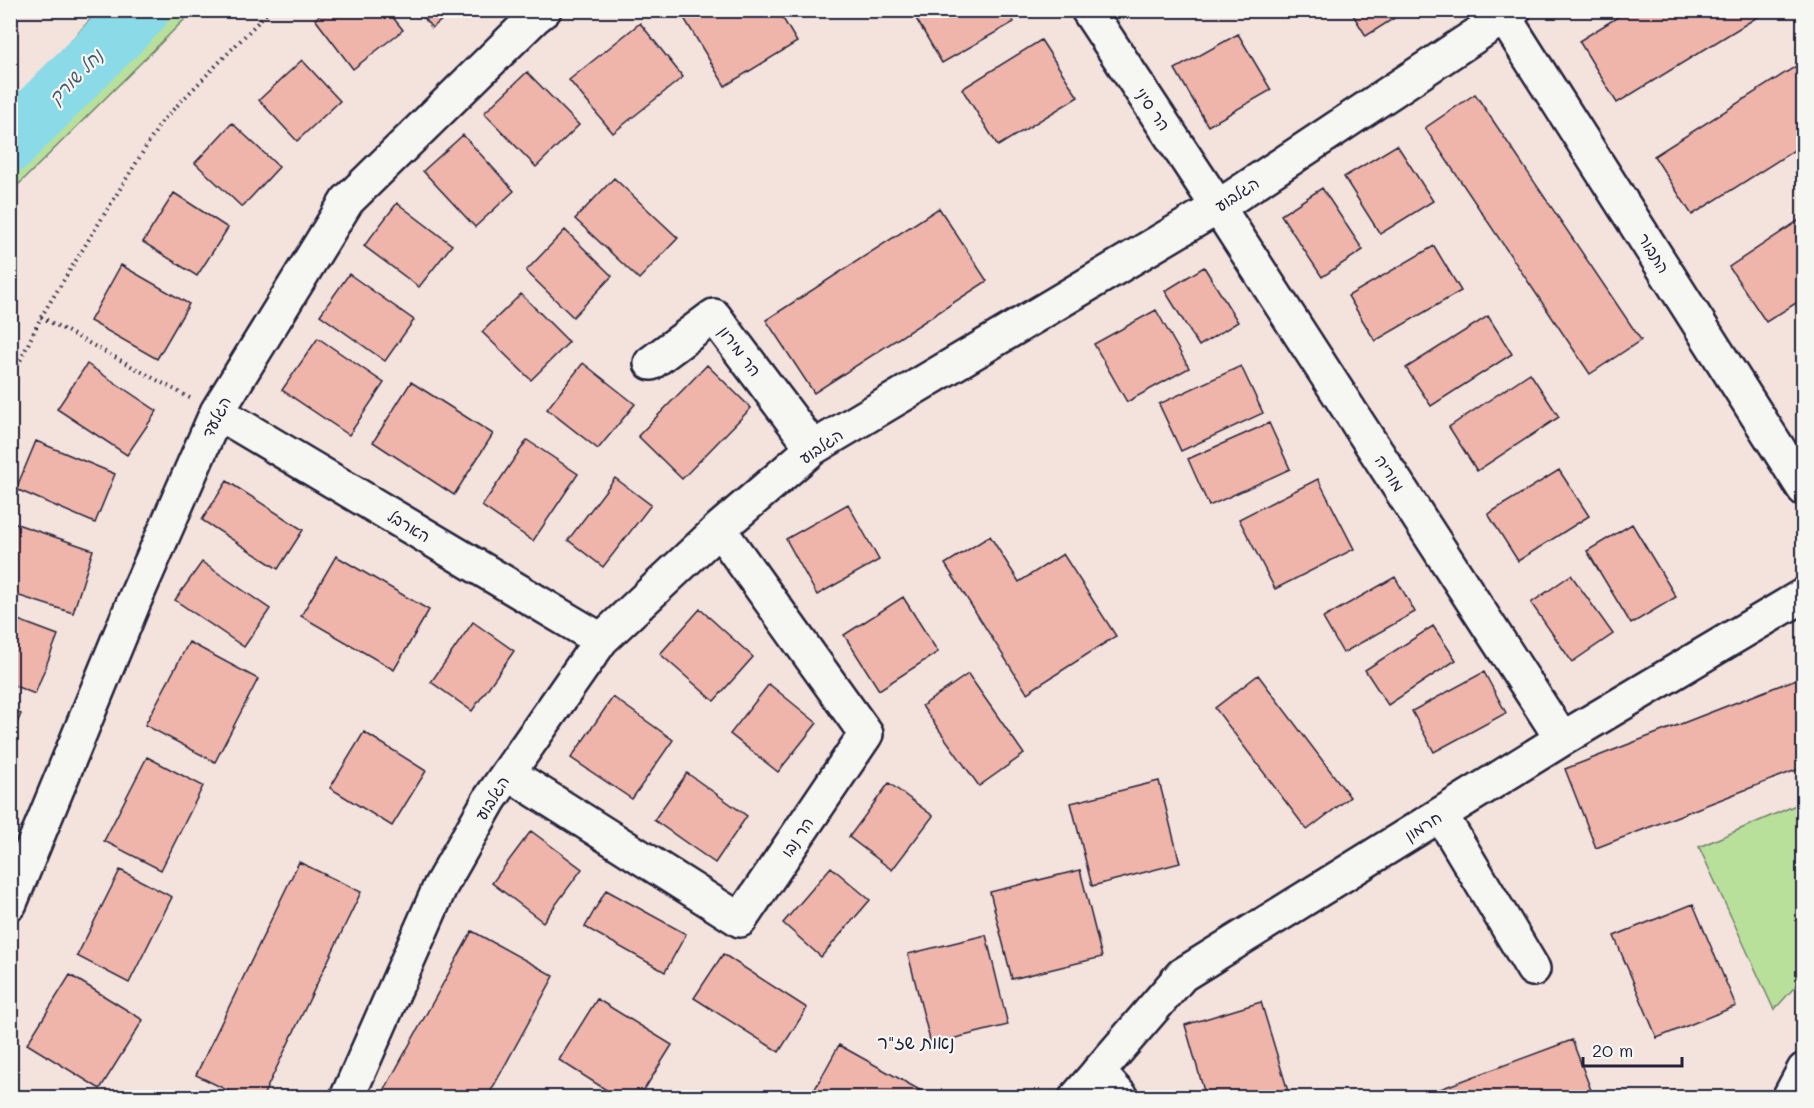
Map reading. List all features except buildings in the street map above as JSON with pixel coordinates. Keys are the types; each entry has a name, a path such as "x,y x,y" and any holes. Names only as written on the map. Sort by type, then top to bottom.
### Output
{"main road":[{"name":"הגלעד","path":"10,903 135,599 217,412 347,201 544,10"},
{"name":"הר סיני","path":"1088,10 1218,207"},
{"name":"הגלבוע","path":"347,1098 440,887 490,799 601,640 719,529 813,448 1218,207 1509,14"},
{"name":"התבור","path":"1509,14 1803,489"},
{"name":"מוריה","path":"1218,207 1562,739"},
{"name":"הר מירון","path":"651,363 714,316 813,448"},
{"name":"הארבל","path":"217,412 601,640"},
{"name":"הר נבו","path":"508,773 740,920 866,734 719,529"},
{"name":"חרמון","path":"1076,1098 1182,975 1562,739 1803,595"},
{"path":"1441,815 1533,969"},
{"path":"1789,1098 1803,1070"},
{"path":"1098,1072 1122,1098"}],"path":[{"path":"10,382 41,317 162,121 270,10"},
{"path":"41,317 217,412"}],"green space":[{"path":"99,10 193,11 11,192 11,106"},
{"path":"1803,802 1803,978 1774,1010 1699,847"}],"waterway":[{"name":"נחל שורק","path":"10,144 141,10"}],"district":[{"name":"נאות שז\"ר","path":"916,1043"}]}
